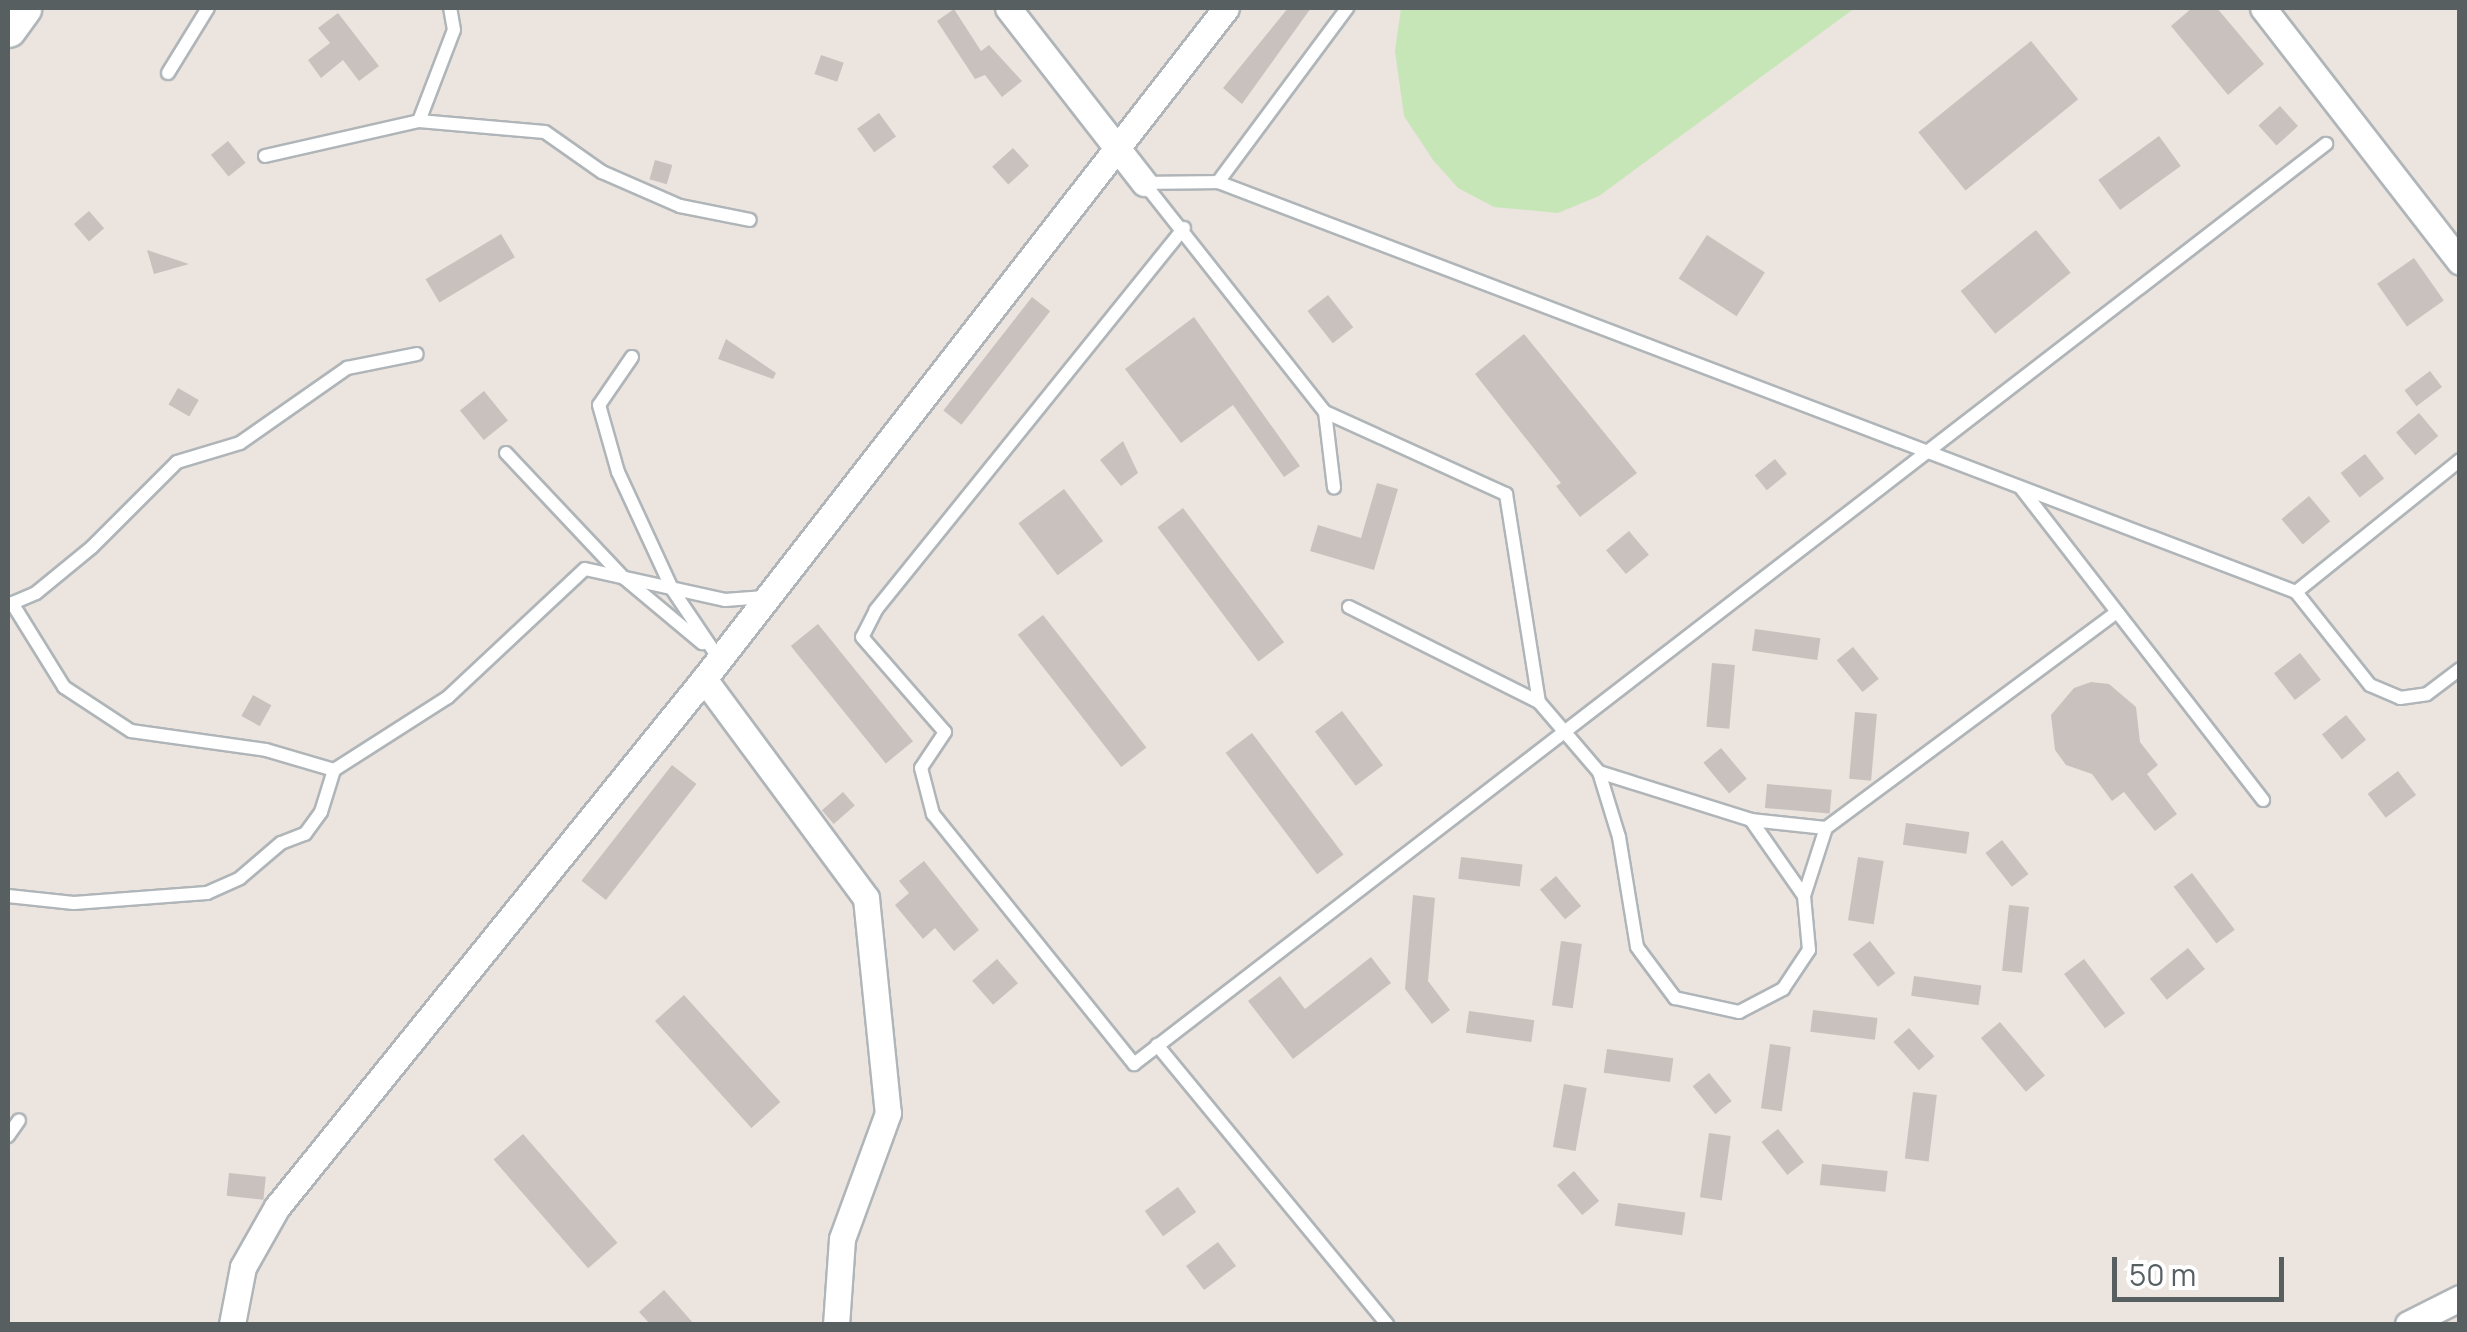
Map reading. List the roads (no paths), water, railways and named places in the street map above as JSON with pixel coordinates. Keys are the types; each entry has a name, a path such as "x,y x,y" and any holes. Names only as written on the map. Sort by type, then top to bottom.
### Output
{"main road":[{"path":"8,28 23,8"}],"street":[{"path":"1008,8 1144,182"},
{"path":"232,1324 243,1266 277,1207 709,661 768,597 1226,8"},
{"path":"2263,8 2460,262"},
{"path":"709,661 866,898 888,1113 842,1239 836,1324"},
{"path":"2408,1324 2460,1298"}],"lane":[{"path":"168,73 208,8"},
{"path":"419,121 454,30 450,8"},
{"path":"1218,182 1346,8"},
{"path":"265,156 419,121 546,132 576,148 602,172 680,206 750,220"},
{"path":"1184,228 876,610 862,637 945,732 921,768 933,814 1134,1064 2326,144"},
{"path":"1144,182 1218,182 2296,592 2370,685 2400,698 2427,694 2460,668"},
{"path":"1144,182 1325,412 1506,494 1539,702"},
{"path":"334,770 266,750 131,731 64,687 10,604 36,593 92,547 177,462 240,443 347,368 417,354"},
{"path":"632,357 599,405 618,472 709,661"},
{"path":"1325,412 1334,486"},
{"path":"506,453 709,661"},
{"path":"2296,592 2460,460"},
{"path":"2020,486 2114,614 2263,800"},
{"path":"8,896 74,904 206,893 305,834 322,812 334,770 448,697 585,569 725,600 768,597"},
{"path":"1348,607 1539,702 1599,772 1619,837 1637,947 1675,998 1739,1012 1783,990 1809,950 1804,896 1826,828 2114,614"},
{"path":"1599,772 1752,820 1826,828"},
{"path":"1752,820 1804,896"},
{"path":"1158,1045 1387,1324"},
{"path":"8,1136 20,1120"}]}
